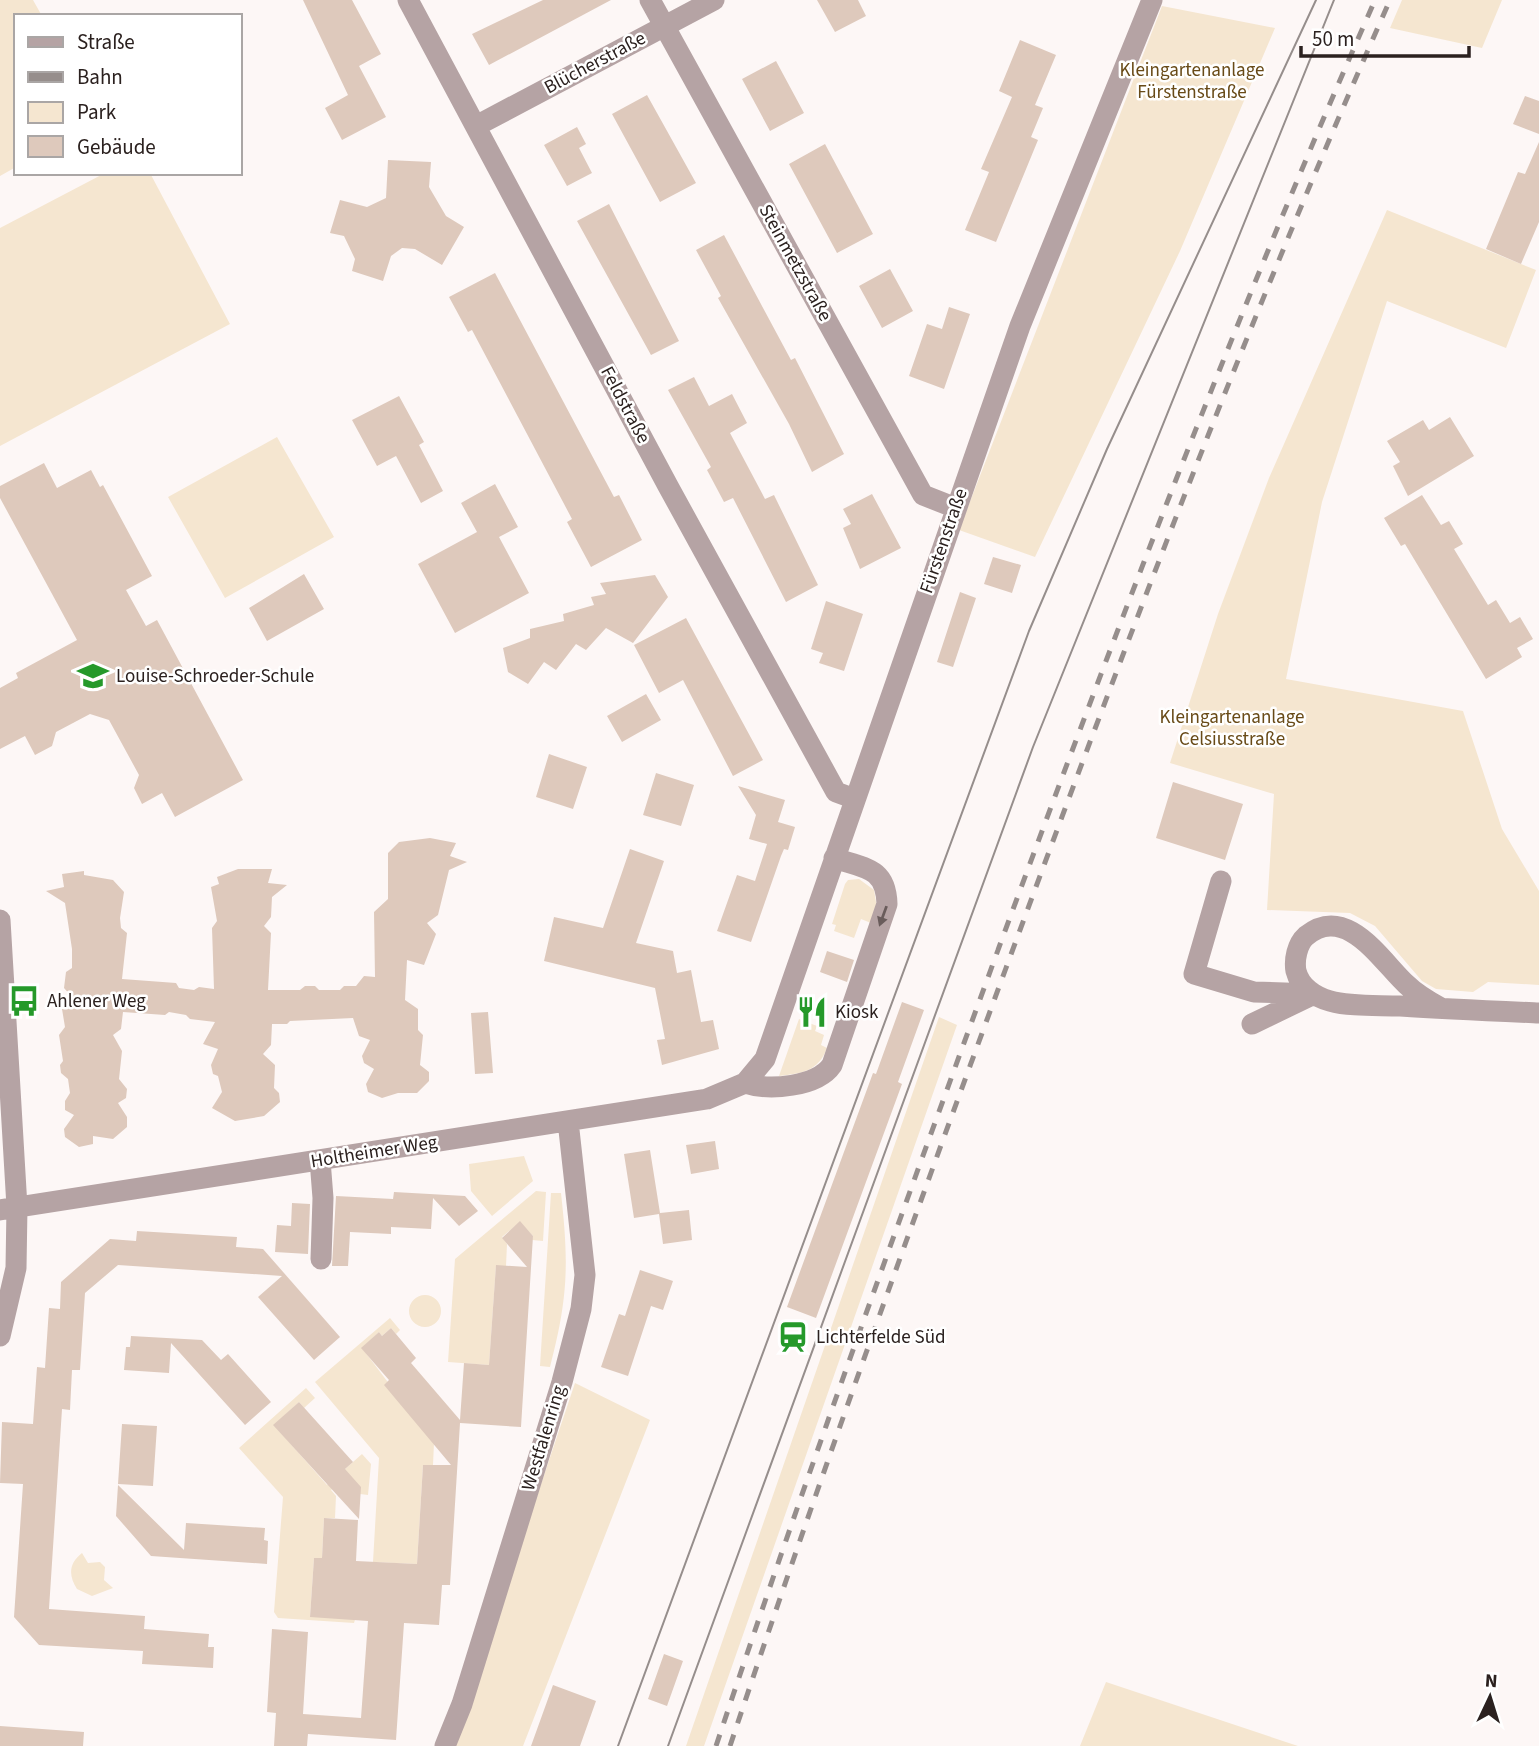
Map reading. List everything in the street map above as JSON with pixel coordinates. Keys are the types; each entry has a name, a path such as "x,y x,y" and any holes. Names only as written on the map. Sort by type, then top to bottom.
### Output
{"street":[{"name":"Feldstraße","path":"408,0 836,792 855,799"},
{"name":"Steinmetzstraße","path":"650,0 923,495 956,508"},
{"name":"Blücherstraße","path":"476,126 714,0"},
{"name":"Fürstenstraße","path":"750,1084 765,1059 1020,326 1152,0"},
{"path":"750,1084 768,1087 816,1079 827,1072 845,1027 887,904 887,886 877,873 834,858"},
{"path":"1221,881 1194,974 1254,992 1314,994 1332,1002 1539,1013"},
{"path":"0,919 8,1209 16,1268 0,1336"},
{"path":"1314,994 1297,975 1295,963 1300,943 1315,931 1343,928 1359,935 1404,983 1441,1008"},
{"path":"1252,1024 1314,994"},
{"name":"Holtheimer Weg","path":"8,1209 707,1099 750,1084"},
{"name":"Westfalenring","path":"444,1746 461,1704 562,1382 581,1309 584,1263 568,1121"},
{"path":"320,1160 323,1198 321,1259"}],"green space":[{"path":"0,0 33,0 41,14 14,14 14,168 0,176"},
{"path":"1402,0 1502,0 1482,48 1390,28"},
{"name":"Kleingartenanlage Fürstenstraße","path":"1162,6 1275,28 1180,251 1035,557 959,530"},
{"path":"101,175 151,175 230,324 0,446 0,228"},
{"name":"Kleingartenanlage Celsiusstraße","path":"1387,210 1536,270 1506,348 1387,301 1322,502 1286,679 1463,711 1502,829 1539,891 1539,985 1488,982 1473,992 1436,989 1422,981 1375,926 1350,913 1267,910 1274,794 1170,763 1218,614 1269,478"},
{"path":"277,437 334,537 225,598 168,497"},
{"path":"859,879 874,890 877,908 871,923 861,919 854,938 834,931 836,925 832,924 845,884 848,880"},
{"path":"939,1017 957,1025 704,1746 686,1746"},
{"path":"799,1019 817,1026 815,1031 824,1035 821,1045 827,1048 814,1067 779,1076"},
{"path":"524,1156 533,1181 492,1216 471,1191 469,1164"},
{"path":"536,1191 546,1192 543,1241 532,1240 533,1236 520,1222 502,1237 507,1244 506,1266 496,1266 489,1365 448,1362 455,1259"},
{"path":"551,1193 561,1193 566,1261 564,1300 550,1367 540,1366"},
{"path":"425,1295 436,1300 441,1311 436,1322 425,1327 414,1322 409,1311 414,1300"},
{"path":"390,1318 400,1330 396,1334 391,1328 382,1336 379,1332 362,1348 434,1443 433,1465 423,1465 417,1564 373,1562 379,1458 315,1382"},
{"path":"575,1383 650,1420 523,1746 453,1746"},
{"path":"306,1388 315,1398 304,1408 299,1402 274,1425 327,1485 362,1454 371,1464 368,1495 360,1494 349,1474 331,1490 336,1496 335,1518 324,1518 322,1558 314,1558 310,1617 357,1613 354,1623 278,1618 274,1612 283,1497 239,1448"},
{"path":"82,1553 88,1563 100,1562 105,1567 104,1580 113,1588 92,1596 77,1589 71,1570 74,1561"},
{"path":"1106,1682 1298,1746 1080,1746"}],"building":[{"path":"303,0 352,0 381,54 359,66 386,117 342,140 325,108 348,95"},
{"path":"543,0 611,0 489,65 472,34"},
{"path":"817,0 858,0 866,16 835,32"},
{"path":"1020,40 1056,55 1035,105 1043,108 1031,137 1038,140 996,242 965,230 989,172 981,169 1012,97 999,91"},
{"path":"776,61 804,113 770,131 742,79"},
{"path":"647,95 696,183 660,202 612,114"},
{"path":"1525,96 1539,101 1539,134 1513,124"},
{"path":"577,127 586,144 579,148 592,173 567,186 544,145"},
{"path":"1539,142 1539,222 1521,264 1486,249 1518,172 1525,174"},
{"path":"825,144 873,234 837,253 789,164"},
{"path":"388,160 431,162 429,187 446,216 464,227 442,265 415,249 402,248 391,256 383,281 352,271 355,259 344,236 330,233 340,200 367,207 386,198"},
{"path":"609,204 679,341 651,355 577,221"},
{"path":"724,235 791,360 795,358 844,454 812,472 789,424 718,298 721,296 696,250"},
{"path":"890,269 913,311 882,328 859,286"},
{"path":"495,273 614,497 619,495 642,540 591,567 567,522 572,519 472,330 468,332 449,297"},
{"path":"949,307 970,314 944,389 909,376 927,324 942,329"},
{"path":"694,377 709,406 732,394 747,423 730,433 765,499 774,495 818,585 786,602 733,498 724,502 707,470 711,467 668,390"},
{"path":"399,396 424,442 419,445 443,491 421,503 396,456 377,466 352,420"},
{"path":"1450,417 1474,456 1408,496 1393,466 1400,462 1387,441 1423,420 1429,430"},
{"path":"44,463 57,488 91,470 100,487 103,485 152,576 126,590 146,626 157,620 243,780 175,817 162,793 142,804 134,788 139,775 109,720 90,714 56,732 52,746 35,755 25,736 0,749 0,688 18,678 16,673 77,640 0,498 0,486"},
{"path":"495,484 518,527 499,537 529,593 455,633 418,564 477,532 461,503"},
{"path":"872,494 901,548 860,569 843,528 851,524 843,509"},
{"path":"1422,495 1441,525 1449,521 1463,544 1454,549 1488,605 1496,600 1510,623 1520,617 1533,639 1517,648 1522,657 1486,679 1405,544 1401,546 1384,518"},
{"path":"993,557 1021,565 1012,593 984,584"},
{"path":"304,574 324,609 267,641 249,608"},
{"path":"655,575 668,597 633,643 606,628 586,650 576,644 556,670 544,662 528,684 508,672 503,648 530,638 530,629 564,621 563,614 594,605 591,597 606,594 600,583"},
{"path":"960,592 976,598 953,667 937,662"},
{"path":"826,601 863,614 844,671 819,663 823,653 811,649"},
{"path":"686,618 763,760 733,776 683,680 659,693 634,645"},
{"path":"646,694 661,720 622,742 607,716"},
{"path":"549,754 587,767 573,809 536,797"},
{"path":"656,773 694,785 681,826 643,815"},
{"path":"1173,782 1243,804 1225,860 1156,838"},
{"path":"738,786 785,800 778,822 795,827 788,850 784,849 781,856 751,942 717,931 737,875 755,881 767,844 749,839 756,815"},
{"path":"430,838 456,843 450,856 467,862 449,870 438,915 427,923 436,934 424,965 407,960 405,1000 418,1009 418,1030 423,1035 420,1065 429,1072 429,1081 417,1093 398,1093 382,1098 368,1092 366,1084 374,1069 364,1063 362,1056 370,1040 359,1036 353,1018 290,1021 287,1024 272,1024 271,1045 263,1054 275,1065 274,1088 279,1093 280,1102 264,1116 235,1121 212,1108 222,1092 218,1076 213,1074 211,1065 218,1049 203,1044 215,1022 190,1019 186,1015 169,1012 165,1015 123,1012 121,1029 113,1035 122,1051 119,1079 127,1089 126,1098 118,1103 127,1117 127,1127 113,1139 93,1136 93,1144 79,1147 65,1137 64,1129 74,1115 65,1110 65,1101 70,1093 68,1079 61,1073 60,1065 63,1061 59,1035 65,1027 62,1009 72,997 64,988 66,972 72,968 72,949 65,903 46,891 64,887 62,874 84,871 84,875 113,880 124,892 120,918 121,928 127,933 122,979 176,983 179,988 194,990 199,987 214,989 212,928 217,921 211,887 219,884 217,877 238,869 272,869 268,883 287,885 272,897 271,917 264,926 271,933 268,990 300,990 305,986 315,986 319,990 340,990 344,986 356,986 364,976 375,977 374,912 388,899 388,853 399,842"},
{"path":"630,849 664,861 636,943 673,951 677,973 691,970 701,1022 713,1020 719,1049 662,1065 657,1040 665,1039 655,988 544,961 554,917 603,928"},
{"path":"827,951 854,960 847,982 820,972"},
{"path":"902,1002 924,1010 898,1082 902,1084 816,1318 787,1307"},
{"path":"488,1012 493,1073 475,1074 471,1013"},
{"path":"715,1141 719,1169 691,1174 686,1145"},
{"path":"650,1150 660,1213 689,1210 692,1240 663,1244 659,1214 634,1218 624,1154"},
{"path":"394,1192 465,1196 478,1211 459,1226 433,1198 431,1229 391,1227 391,1234 350,1232 348,1266 332,1266 336,1196 393,1199"},
{"path":"292,1203 310,1204 308,1254 275,1252 277,1225 291,1226"},
{"path":"520,1221 533,1236 521,1427 460,1423 450,1585 442,1585 439,1625 404,1623 396,1740 308,1734 307,1746 274,1746 276,1713 267,1712 272,1629 308,1632 303,1714 361,1718 368,1621 310,1617 314,1558 322,1558 324,1518 358,1520 356,1561 417,1564 423,1465 451,1465 384,1385 389,1380 361,1348 379,1332 382,1336 391,1328 416,1358 411,1363 460,1420 464,1363 489,1365 496,1265 527,1267 502,1238"},
{"path":"137,1231 237,1237 236,1247 263,1249 340,1337 314,1360 258,1297 282,1276 118,1265 85,1293 80,1370 72,1370 70,1410 62,1409 49,1609 145,1616 144,1629 209,1634 208,1647 214,1647 213,1668 142,1664 143,1651 39,1645 14,1617 23,1484 0,1483 2,1422 33,1424 37,1367 45,1368 49,1308 60,1309 61,1282 110,1239 136,1241"},
{"path":"640,1270 673,1281 663,1310 651,1306 628,1376 601,1367 619,1314 625,1316"},
{"path":"131,1336 202,1340 221,1360 228,1354 271,1402 245,1425 171,1343 169,1373 124,1370 126,1347 130,1347"},
{"path":"299,1402 353,1462 345,1469 361,1487 359,1519 273,1425"},
{"path":"122,1424 157,1426 153,1486 118,1484"},
{"path":"118,1485 184,1550 186,1523 265,1528 264,1540 268,1541 267,1564 151,1556 116,1516"},
{"path":"664,1654 683,1661 667,1706 648,1699"},
{"path":"553,1685 596,1701 580,1746 531,1746"},
{"path":"0,1726 84,1732 83,1746 0,1746"}],"tram line":[{"path":"618,1746 1029,631 1107,449 1316,0"},
{"path":"668,1746 1033,747 1334,0"}],"railway":[{"path":"716,1746 890,1248 1087,710 1226,353 1375,0"},
{"path":"730,1746 900,1259 1097,724 1238,360 1390,0"}],"place":[{"name":"Louise-Schroeder-Schule","path":"93,676"},
{"name":"Ahlener Weg","path":"24,1001"},
{"name":"Kiosk","path":"812,1012"},
{"name":"Lichterfelde Süd","path":"793,1337"}]}
